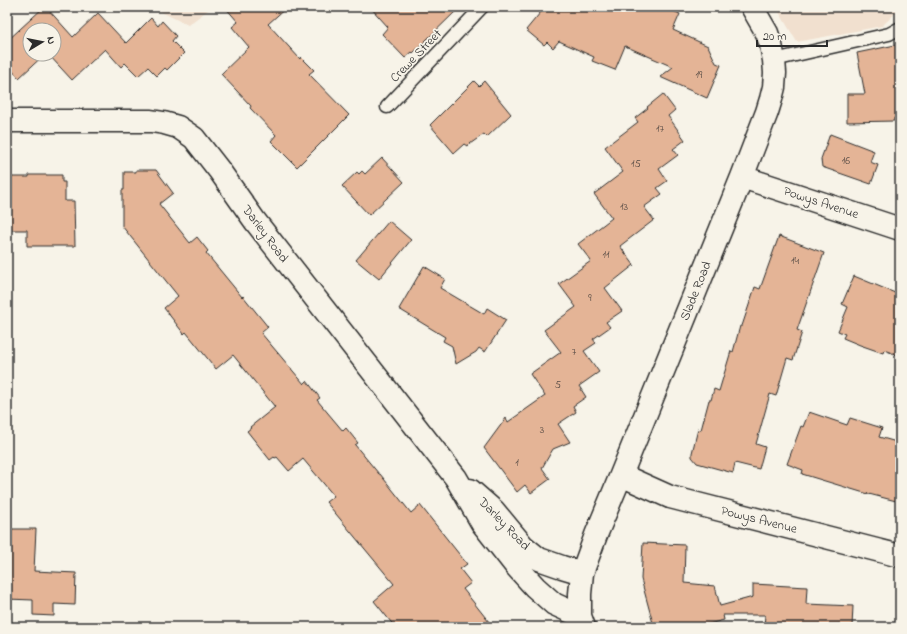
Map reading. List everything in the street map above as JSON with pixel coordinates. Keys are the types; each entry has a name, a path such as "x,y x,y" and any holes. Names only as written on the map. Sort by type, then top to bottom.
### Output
{"street":[{"name":"Slade Road","path":"582,572 742,177 771,99 775,73 771,45 767,33 752,7"},
{"name":"Darley Road","path":"7,121 151,121 178,127 194,138 255,221 456,478 482,523 515,565 535,587 554,604 582,621"},
{"name":"Powys Avenue","path":"742,177 900,229"},
{"name":"Powys Avenue","path":"621,475 670,497 900,556"},
{"name":"Darley Road","path":"456,478 494,511 523,546 539,559 582,572 580,594 582,621"}],"lane":[{"name":"Crewe Street","path":"387,107 482,7"},
{"path":"774,60 889,34 900,28"}],"shaded area":[{"path":"151,7 212,7 188,25"},
{"path":"776,7 900,7 900,9 882,26 797,42"}],"building":[{"path":"44,7 46,7 60,22 28,22"},
{"path":"225,7 287,7 268,24 300,59 301,57 314,70 309,74 349,115 297,167 271,141 276,135 250,108 251,106 221,74 249,47 232,27 238,22"},
{"path":"370,7 460,7 413,53 412,52 405,58 382,34 388,27"},
{"path":"545,7 664,7 680,14 673,30 708,46 716,63 721,65 707,98 660,77 673,67 625,46 615,70 592,61 594,57 559,41 553,48 547,42 544,45 526,30"},
{"path":"98,13 126,43 151,18 158,26 162,21 176,36 172,41 184,53 167,70 165,68 157,76 148,67 138,76 125,63 121,67 105,49 72,80 55,62 62,62 62,25 73,37"},
{"path":"22,27 22,62 36,62 19,78 7,65 7,41"},
{"path":"900,44 899,105 897,105 898,118 894,118 894,121 847,122 847,94 865,94 857,53"},
{"path":"474,81 479,86 484,81 511,114 487,137 484,134 467,146 464,144 454,153 430,125"},
{"path":"663,94 675,110 668,116 685,140 673,149 678,155 659,169 667,181 657,188 662,194 644,207 654,220 620,246 634,265 605,288 622,311 606,322 610,327 593,339 596,343 584,351 599,372 579,386 586,397 573,406 576,412 558,424 570,442 553,449 542,468 550,479 531,493 525,485 517,492 484,448 506,418 508,422 545,396 530,374 561,352 544,330 576,307 559,284 591,261 578,244 612,218 594,194 623,172 605,147 638,122 635,118"},
{"path":"830,134 874,151 870,162 878,165 871,184 822,167 821,159"},
{"path":"382,158 404,182 369,215 342,186 357,172 359,174 362,171 365,174"},
{"path":"136,170 156,170 173,193 159,204 190,243 197,237 208,251 206,253 268,327 261,333 304,384 307,381 320,398 317,400 343,431 346,428 358,443 355,445 411,513 420,505 467,564 460,569 471,583 463,589 493,627 395,627 374,601 394,584 326,502 334,496 303,459 289,471 277,457 270,460 247,431 275,407 233,355 216,369 186,332 184,334 164,308 178,296 122,226 122,190 124,190 124,172 136,172"},
{"path":"29,175 62,175 62,182 65,182 65,201 74,201 75,246 27,246 27,230 7,230 7,177 29,177"},
{"path":"389,221 411,240 379,279 356,260"},
{"path":"779,236 824,253 797,330 802,332 793,360 787,358 776,396 770,394 756,444 765,447 759,469 735,463 733,473 697,463 692,457 692,453 698,429 701,430 709,400 711,400 714,389 719,391 731,351 733,352 740,326 742,326 755,287 760,289"},
{"path":"424,266 445,279 440,288 484,314 487,308 506,320 485,352 479,348 476,352 456,364 452,346 443,341 445,337 399,309"},
{"path":"854,276 900,295 900,356 884,350 883,353 860,345 843,338 845,334 838,331 848,307 842,304"},
{"path":"809,412 847,425 850,418 882,428 879,437 900,443 900,502 802,474 803,470 787,464 801,426 803,427"},
{"path":"7,529 36,529 34,571 76,573 75,605 54,604 54,616 33,615 33,600 7,599"},
{"path":"643,543 685,545 684,583 715,586 720,606 753,597 753,584 807,587 806,604 853,606 852,627 764,627 765,615 723,615 724,620 697,627 654,627 641,579"}]}
